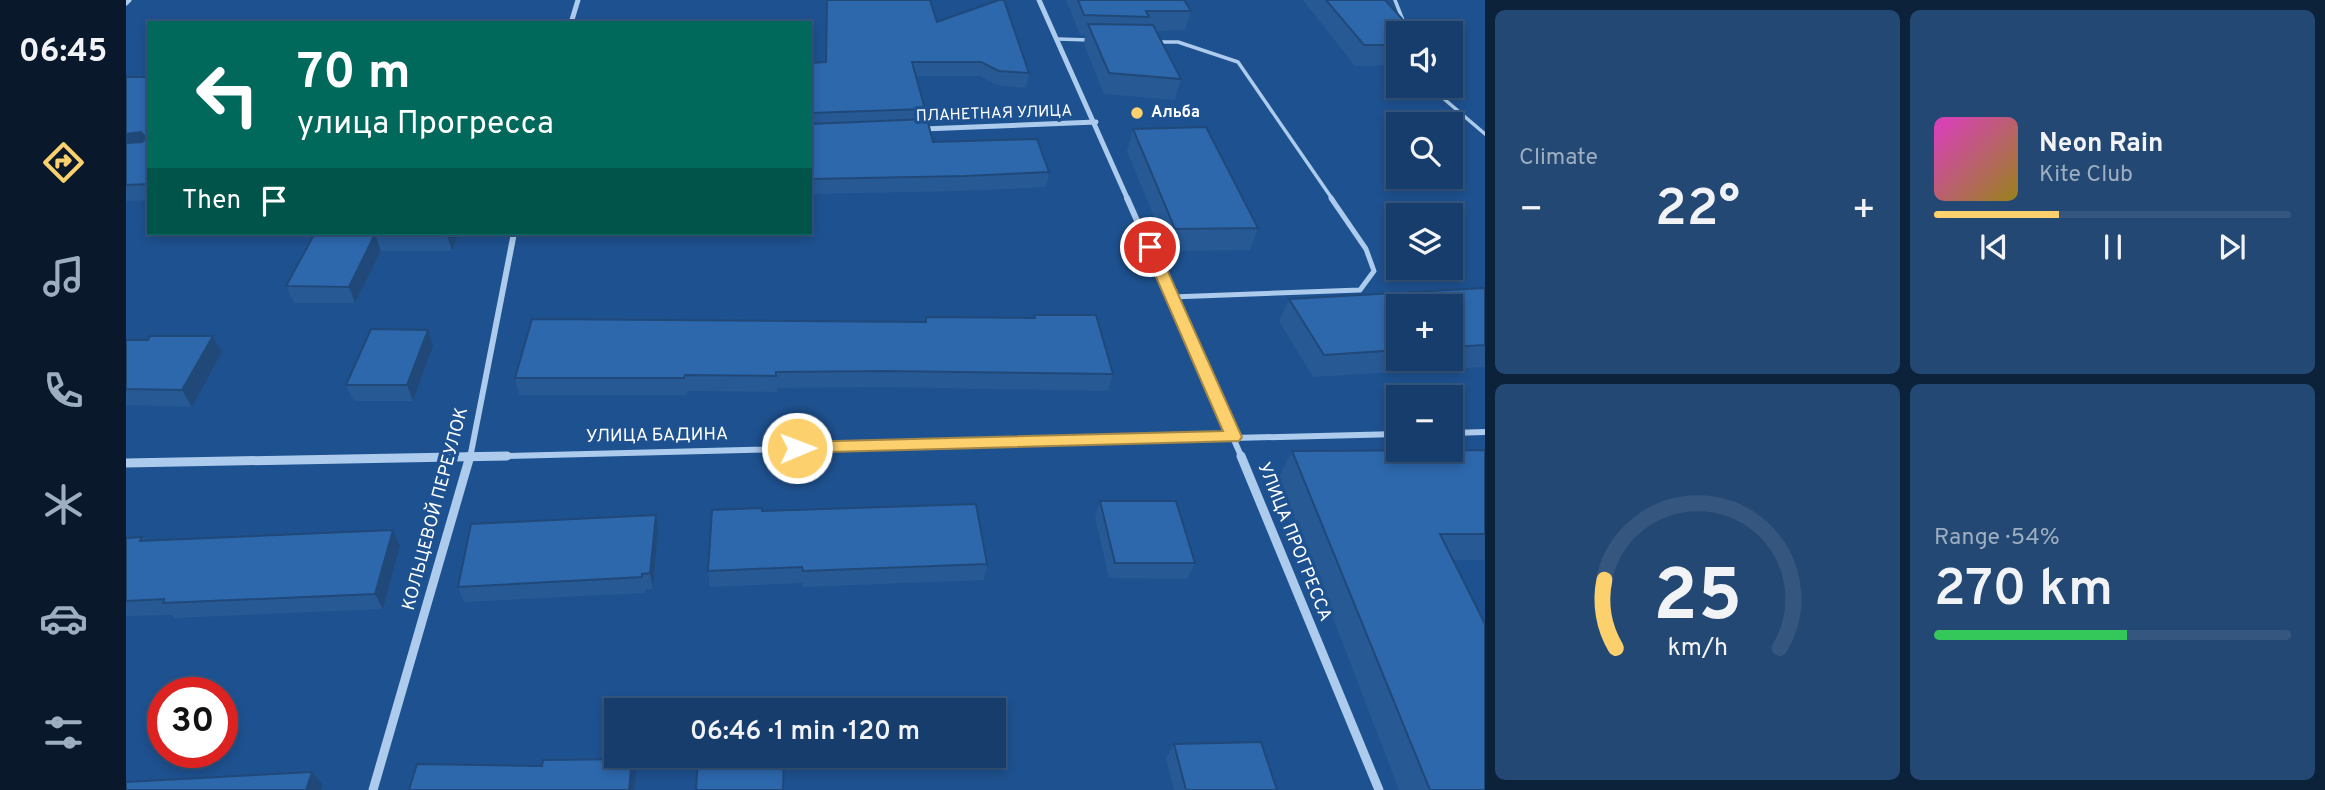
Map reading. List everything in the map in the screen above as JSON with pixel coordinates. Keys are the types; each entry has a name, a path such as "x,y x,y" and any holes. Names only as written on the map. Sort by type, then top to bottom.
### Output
{"street":[{"path":"571,21 578,0"},
{"name":"УЛИЦА ПРОГРЕССА","path":"1040,0 1233,437 1378,790"},
{"name":"ПЛАНЕТНАЯ УЛИЦА","path":"919,129 1096,122"},
{"name":"КОЛЬЦЕВОЙ ПЕРЕУЛОК","path":"373,790 470,457 514,235"},
{"path":"1463,433 1485,432"},
{"name":"УЛИЦА БАДИНА","path":"126,463 1386,434"}],"lane":[{"path":"1395,0 1403,21"},
{"path":"1057,39 1097,40"},
{"path":"1151,41 1178,42 1238,62 1366,249 1374,271 1360,290 1172,297"},
{"path":"1443,98 1485,134"}],"building":[{"path":"827,0 930,0 937,22 1004,0 1029,73 999,71 981,62 912,62 925,109 812,113 812,63 826,62"},
{"path":"1078,0 1184,0 1191,11 1146,11 1149,17 1084,15"},
{"path":"1326,0 1385,0 1404,21 1386,21 1386,45 1364,45"},
{"path":"1088,24 1153,25 1181,79 1109,73"},
{"path":"126,77 147,77 147,184 126,185 126,143 142,142 146,138 141,132 126,134"},
{"path":"927,119 933,142 1037,139 1049,172 812,179 812,124"},
{"path":"1206,127 1258,228 1175,229 1133,129"},
{"path":"314,235 375,235 349,287 286,286"},
{"path":"1485,288 1485,345 1463,346 1463,294 1386,294 1386,351 1324,355 1289,299"},
{"path":"1034,315 1096,315 1113,374 884,371 776,372 776,376 685,375 684,378 515,378 532,319 926,322 926,317 1035,318"},
{"path":"371,329 428,330 407,385 346,385"},
{"path":"150,336 213,336 182,390 126,389 126,340 148,340"},
{"path":"1463,450 1485,450 1485,534 1440,534 1485,624 1485,790 1430,790 1292,451 1386,451 1386,462 1463,462"},
{"path":"1100,501 1176,501 1195,563 1115,563"},
{"path":"976,504 987,564 803,571 802,567 708,571 712,510 762,508 762,511"},
{"path":"656,515 650,573 642,574 642,577 458,587 471,524"},
{"path":"393,530 375,594 163,603 164,599 126,601 126,538 142,537 140,541"},
{"path":"1261,742 1277,790 1186,790 1174,744"},
{"path":"604,759 604,768 631,768 629,790 409,790 417,764 542,766 543,760"},
{"path":"697,768 784,768 783,790 696,790"},
{"path":"312,772 306,790 126,790 126,782"}],"place":[{"name":"Альба","path":"1137,113"}],"route":[{"path":"797,448 1233,437 1150,247"}]}
